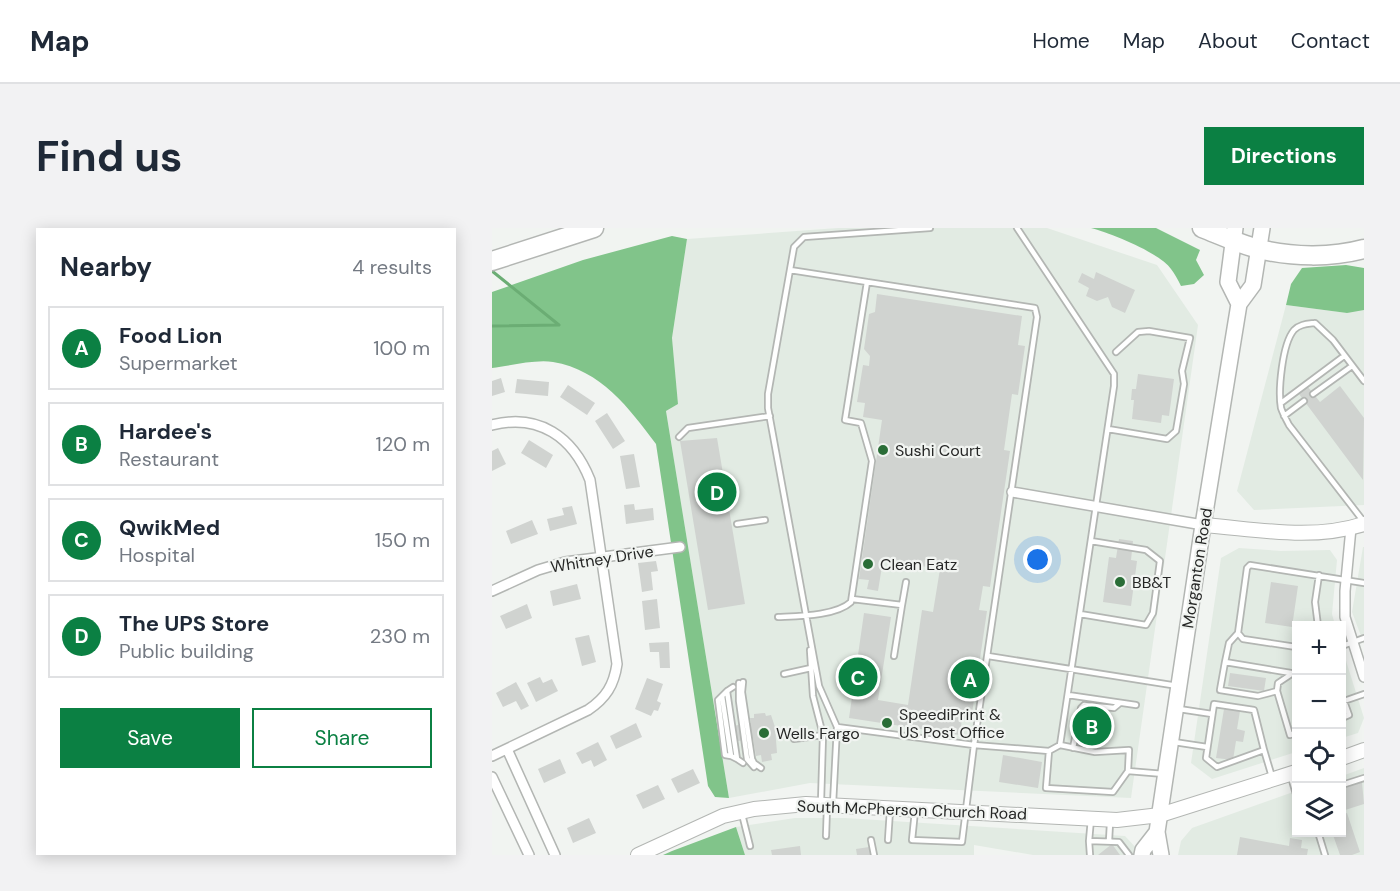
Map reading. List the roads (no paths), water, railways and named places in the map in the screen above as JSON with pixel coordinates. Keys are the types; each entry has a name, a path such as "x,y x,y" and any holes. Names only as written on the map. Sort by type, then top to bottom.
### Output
{"highway":[{"path":"492,261 594,228"},
{"path":"1202,228 1234,234 1259,249 1315,255 1344,255 1364,249"}],"main road":[{"name":"Morganton Road","path":"1161,855 1157,832 1203,525 1239,304 1253,285 1262,228"},
{"name":"Morganton Road","path":"1234,234 1228,282 1239,304"},
{"path":"1203,525 1300,534 1360,525"},
{"path":"1346,756 1364,750"},
{"name":"South McPherson Church Road","path":"638,855 705,823 741,812 780,806 827,805 1110,819 1160,815 1292,773"},
{"name":"Morganton Road","path":"1142,855 1143,850 1157,832"}],"street":[{"path":"492,426 512,422 537,425 555,433 570,446 585,467 590,480 603,557 617,657 611,688 598,703 588,710 492,755"},
{"path":"1012,492 1203,525"},
{"path":"1360,525 1344,591 1345,617 1364,677"},
{"name":"Whitney Drive","path":"492,591 538,570 565,562 680,547"},
{"path":"507,749 555,855"},
{"path":"492,777 529,855"}],"lane":[{"path":"827,805 837,727 819,686 770,416 768,394 794,247 804,237 930,228"},
{"path":"1017,228 1114,374 1097,507 1060,745"},
{"path":"790,270 1035,308 1037,317 974,745 962,842 912,840 916,809"},
{"path":"778,617 806,616 846,607 852,599 872,461 861,423 845,420 867,282"},
{"path":"1360,525 1284,416 1280,393 1286,350 1295,329 1300,325 1316,323 1325,331 1364,381"},
{"path":"1108,429 1167,439 1176,431 1184,384 1182,371 1190,338 1149,331 1138,332 1116,352"},
{"path":"1281,403 1344,356"},
{"path":"1313,394 1352,366"},
{"path":"1284,416 1304,401"},
{"path":"679,437 688,428 770,416"},
{"path":"737,524 765,520"},
{"path":"1080,614 1146,625 1153,613 1160,561 1146,550 1091,542"},
{"path":"1277,691 1258,696 1220,690 1229,644 1238,633 1247,568 1250,565 1364,583"},
{"path":"1317,621 1315,602 1319,575"},
{"path":"894,656 906,582"},
{"path":"852,599 902,605"},
{"path":"809,633 813,696 823,735 827,805 826,836"},
{"path":"1238,633 1243,639 1292,645"},
{"path":"1346,645 1364,638"},
{"path":"988,656 1179,686"},
{"path":"1225,662 1292,672"},
{"path":"784,674 811,668"},
{"path":"1292,673 1278,682 1277,691 1290,735 1292,734"},
{"path":"755,767 747,759 739,701 741,682 752,759 761,768"},
{"path":"733,687 722,696 731,756 743,763"},
{"path":"727,691 737,759"},
{"path":"1346,700 1364,694"},
{"path":"1068,695 1136,705"},
{"path":"1073,748 1081,708 1084,705 1114,708 1120,703"},
{"path":"1264,750 1217,767 1206,758 1214,704 1254,710 1272,780"},
{"path":"1176,709 1212,714"},
{"path":"837,727 974,745 1049,751 1060,745 1095,752 1129,750 1128,771 1113,792 1046,788 1049,751"},
{"path":"794,739 823,735"},
{"path":"1171,741 1207,747"},
{"path":"1128,771 1166,775"},
{"path":"1346,783 1364,778"},
{"path":"888,840 890,808"},
{"path":"741,812 750,846"},
{"path":"1090,855 1091,818"},
{"path":"1109,841 1110,819"},
{"path":"1320,837 1325,855"},
{"path":"872,840 874,855"},
{"path":"1089,841 1119,842 1129,855"}],"waterway":[{"path":"492,271 559,325 492,326"}],"place":[{"name":"Sushi Court","path":"883,450"},
{"name":"The UPS Store","path":"717,492"},
{"name":"Clean Eatz","path":"868,564"},
{"name":"BB&T","path":"1120,582"},
{"name":"QwikMed","path":"858,677"},
{"name":"Food Lion","path":"970,679"},
{"name":"SpeediPrint & US Post Office","path":"887,723"},
{"name":"Hardee's","path":"1092,726"},
{"name":"Wells Fargo","path":"764,733"}]}
